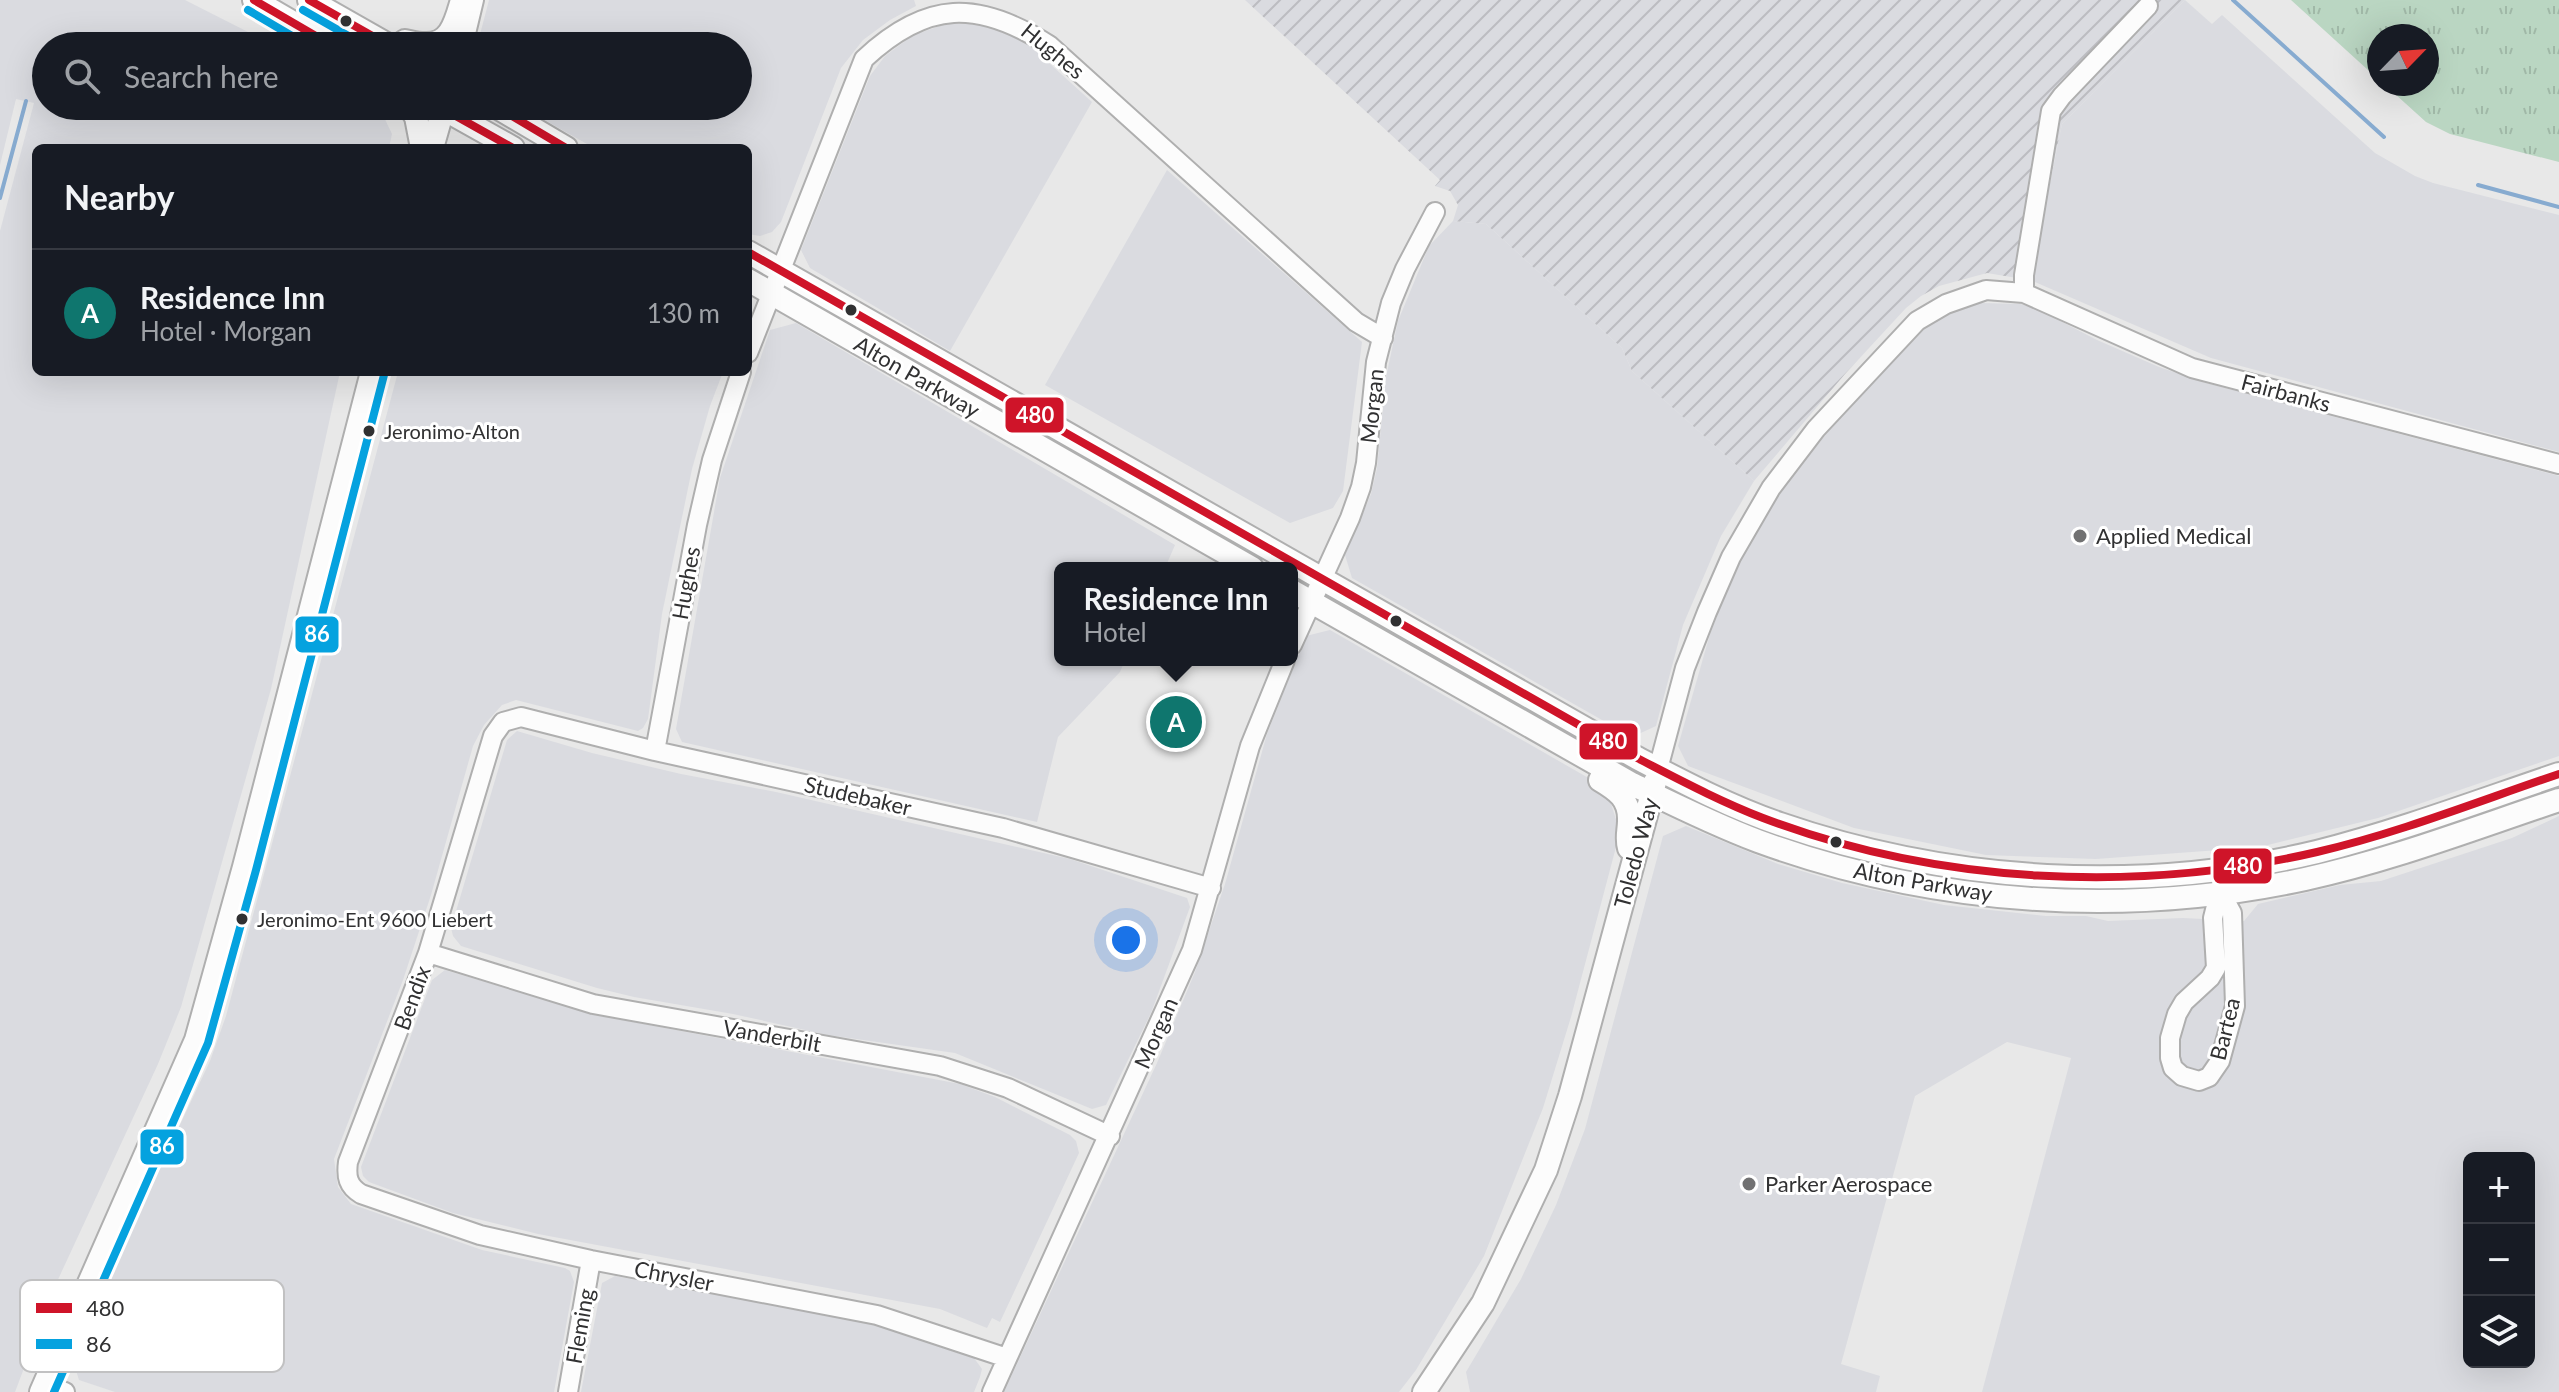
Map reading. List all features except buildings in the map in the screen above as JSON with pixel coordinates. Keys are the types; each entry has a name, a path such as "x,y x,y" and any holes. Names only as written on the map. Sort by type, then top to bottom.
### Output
{"main road":[{"path":"254,0 309,32"},
{"path":"309,0 365,32"},
{"path":"450,32 462,0"},
{"path":"417,120 421,144"},
{"path":"433,144 439,120"},
{"path":"465,120 506,144"},
{"path":"519,120 559,144"},
{"name":"Alton Parkway","path":"752,254 1292,562"},
{"name":"Alton Parkway","path":"752,282 1241,562"},
{"path":"90,1280 196,1040 371,376"},
{"name":"Alton Parkway","path":"1298,565 1658,769 1778,824 1842,843 1930,863 2069,877 2159,875 2224,868 2303,855 2372,837 2559,774"},
{"name":"Alton Parkway","path":"1302,596 1652,794 1722,826 1840,867 1962,892 2074,902 2194,898 2282,884 2349,869 2559,800"},
{"path":"1544,734 1556,752 1618,791 1629,812 1627,842 1633,864"},
{"name":"Toledo Way","path":"1430,1390 1483,1303 1546,1170 1578,1068 1658,769"}],"street":[{"path":"466,32 474,0"},
{"path":"2024,293 2024,275 2051,111 2148,6"},
{"name":"Hughes","path":"752,342 864,59 904,24 932,12 964,8 984,10 1021,24 1049,45 1356,322 1383,338"},
{"name":"Morgan","path":"1298,616 1302,596 1322,579 1361,487 1376,362 1395,291 1435,212"},
{"name":"Toledo Way","path":"1658,769 1685,668 1707,612 1731,557 1771,488 1789,464 1816,429 1917,321 1946,304 1986,290 2024,293"},
{"name":"Fairbanks","path":"2024,293 2192,368 2559,464"},
{"name":"Hughes","path":"655,751 699,514 716,445 740,376"},
{"name":"Morgan","path":"992,1392 1192,950 1250,746 1283,666"},
{"name":"Studebaker","path":"503,722 521,717 655,751 1003,828 1211,888"},
{"name":"Bendix","path":"348,1181 348,1162 428,953 493,736 503,722"},
{"name":"Bartea","path":"2221,893 2232,913 2235,1006 2220,1061 2209,1077 2199,1081 2182,1076 2173,1068 2170,1038 2184,1002 2210,978 2216,968 2213,918 2221,893 2224,868"},
{"name":"Vanderbilt","path":"428,953 593,1004 951,1069 1008,1088 1110,1136"},
{"name":"Chrysler","path":"348,1181 361,1194 475,1234 591,1260 877,1315 1007,1358"},
{"name":"Fleming","path":"568,1392 591,1260"},
{"path":"42,1388 65,1392"}],"shaded area":[{"path":"0,0 185,0 248,32 32,32 32,103 16,99 0,165"},
{"path":"489,0 914,0 916,6 863,40 841,68 781,222 772,232 760,236 752,235 752,144 587,144 545,120 752,120 752,32 481,32"},
{"path":"1245,0 2185,0 2062,124 2029,280 1987,273 1939,286 1921,296 1845,374 1754,481 1632,371 1622,348 1486,224 1453,221 1458,205 1450,191 1435,186 1440,180"},
{"path":"2185,0 2212,24 2222,15 2375,153 2415,176 2559,215 2559,452 2211,358 2030,280 2062,124"},
{"path":"949,23 991,25 1012,33 1092,102 950,351 810,268 801,250 870,76 885,56 913,35"},
{"path":"32,111 32,120 385,120 392,134 390,144 32,144 32,376 339,376 271,689 181,1007 158,1064 58,1280 20,1280 20,1372 23,1372 15,1392 0,1392 0,231"},
{"path":"1167,170 1362,342 1343,491 1333,508 1290,523 1045,385"},
{"path":"1453,221 1486,224 1622,348 1632,371 1754,481 1721,536 1683,625 1656,726 1632,737 1352,578 1345,555 1371,494 1377,468 1386,377 1398,321 1429,246"},
{"path":"1981,303 2021,304 2041,311 2097,340 2206,383 2559,476 2559,756 2378,818 2260,847 2096,859 1986,855 1854,828 1688,766 1678,746 1710,634 1730,583 1758,526 1792,476 1832,427 1925,328 1947,313"},
{"path":"796,323 1175,545 1168,562 1054,562 1054,666 1122,666 1058,737 1037,822 682,742 676,729 720,478 770,330"},
{"path":"397,376 721,376 692,469 662,614 648,719 638,731 516,700 502,705 484,725 473,746 431,895 403,980 334,1159 338,1187 351,1204 482,1250 570,1271 574,1282 554,1392 115,1392 79,1380 76,1372 284,1372 284,1280 107,1280 210,1061 226,1016"},
{"path":"1330,630 1606,788 1620,832 1571,1017 1543,1108 1484,1256 1416,1370 1399,1392 1004,1392 1157,1063 1195,972 1225,884 1267,734 1294,666 1298,666 1298,656 1306,636"},
{"path":"517,731 681,774 776,792 1070,859 1187,898 1190,907 1151,1013 1106,1105 1092,1109 955,1053 828,1035 634,997 461,946 451,928 507,740"},
{"path":"2559,816 2559,1392 1982,1392 2071,1058 2007,1042 1915,1096 1841,1364 1880,1376 1876,1392 1470,1392 1466,1372 1521,1279 1556,1205 1585,1129 1663,836 1686,826 1778,864 1842,883 1944,905 2046,916 2086,916 2108,921 2183,918 2244,921 2258,904 2340,885 2381,881 2512,838"},
{"path":"445,970 597,1015 960,1084 995,1097 1070,1135 1076,1141 1079,1153 1000,1322 992,1318 987,1328 940,1309 538,1234 453,1213 369,1182 363,1176 361,1167 432,980"},
{"path":"615,1276 883,1325 974,1358 982,1369 980,1377 974,1392 581,1392 602,1283"}],"green space":[{"path":"2291,0 2559,0 2559,162 2450,134 2426,122 2397,96 2439,96 2439,24 2367,24 2367,69"}],"waterway":[{"path":"2233,0 2384,137"},
{"path":"0,198 26,101"},
{"path":"2478,185 2559,207"}],"transit line":[{"name":"480","path":"254,0 309,32"},
{"name":"480","path":"309,0 365,32"},
{"name":"86","path":"248,10 285,32"},
{"name":"86","path":"303,10 342,32"},
{"name":"480","path":"463,120 506,144"},
{"name":"480","path":"519,120 559,144"},
{"name":"480","path":"752,254 1293,562"},
{"name":"86","path":"103,1280 208,1043 384,376"},
{"name":"480","path":"1298,565 1637,758 1699,790 1763,818 1829,840 1898,857 1967,869 2037,876 2108,877 2179,874 2248,865 2348,844 2559,774"},
{"name":"86","path":"54,1392 63,1372"}],"place":[{"name":"Jeronimo-Alton","path":"369,431"},
{"name":"Applied Medical","path":"2080,536"},
{"name":"Residence Inn","path":"1176,722"},
{"name":"Jeronimo-Ent 9600 Liebert","path":"242,919"},
{"name":"Parker Aerospace","path":"1749,1184"}]}
